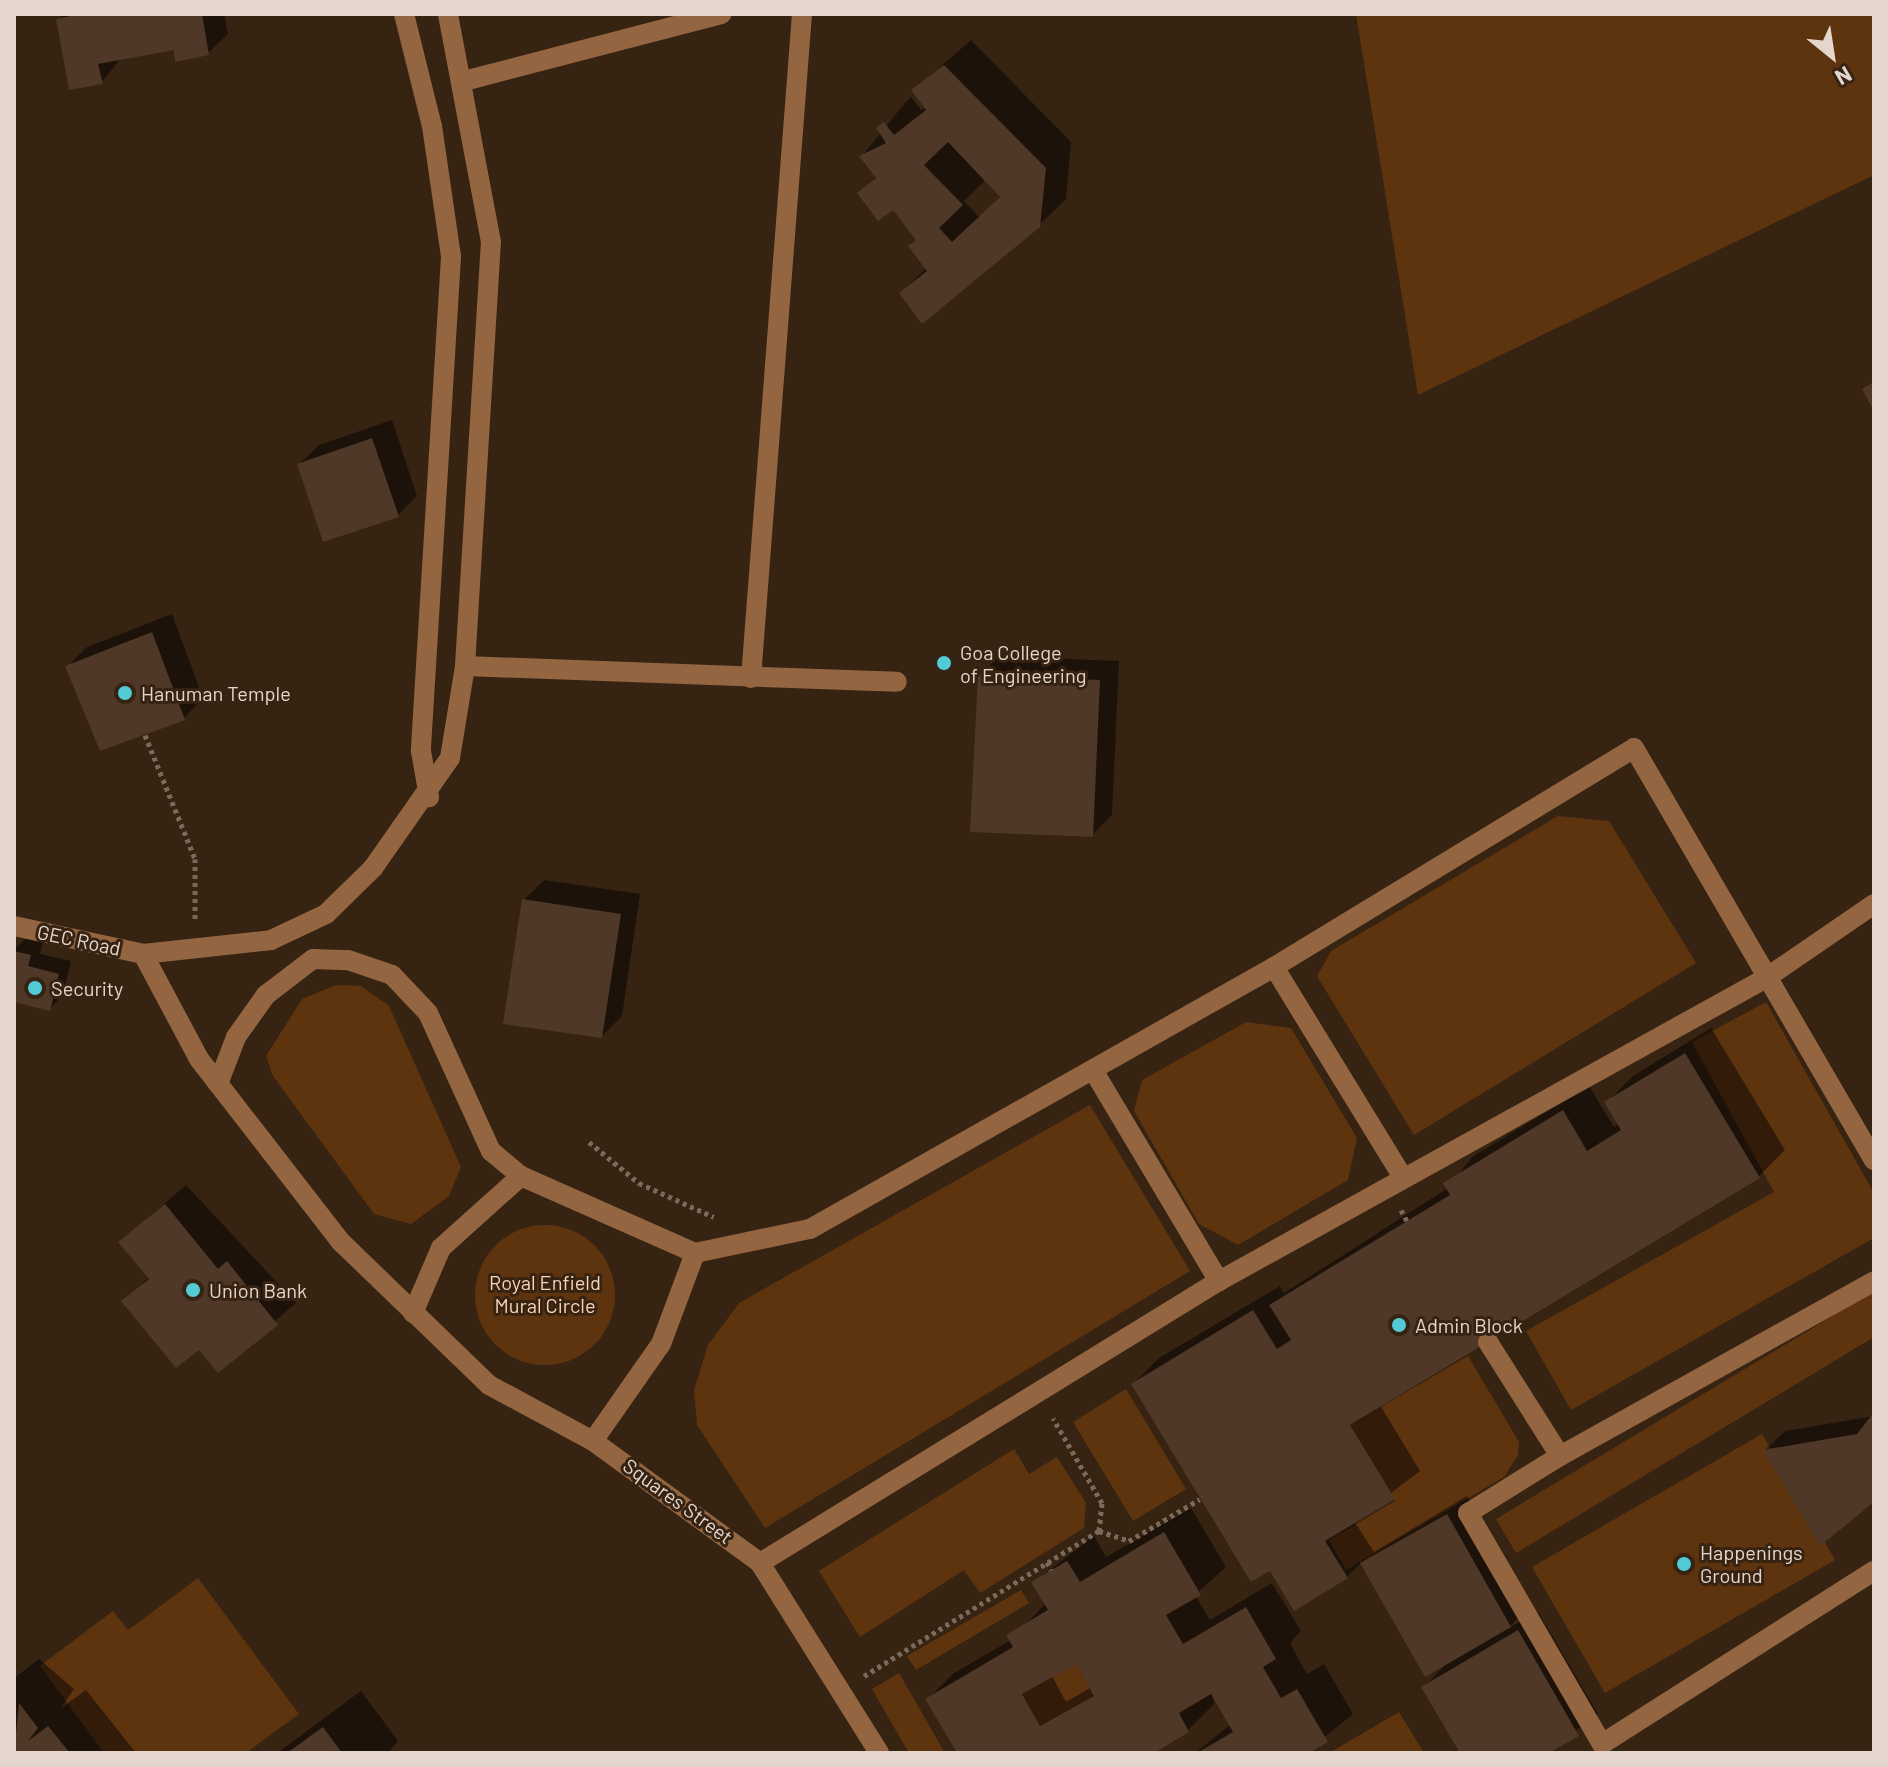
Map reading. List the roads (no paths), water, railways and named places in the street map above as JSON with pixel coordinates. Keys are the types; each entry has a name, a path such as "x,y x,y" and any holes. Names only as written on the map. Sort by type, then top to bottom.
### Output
{"lane":[{"path":"404,14 432,126 451,257 421,751 429,797"},
{"name":"GEC Road","path":"14,926 143,954 271,940 326,914 429,797 450,758 465,666 491,242 464,81 448,14"},
{"path":"464,81 721,14"},
{"path":"751,678 802,14"},
{"path":"465,666 897,682"},
{"path":"218,1084 236,1037 266,995 313,959 348,960 392,975 428,1013 491,1151 521,1176 695,1253 810,1229 1274,967 1634,748 1874,1160"},
{"path":"760,1563 1219,1281 1402,1176 1766,978 1874,904"},
{"name":"Squares Street","path":"143,954 218,1084 341,1242 489,1385 593,1441 760,1563 879,1753"},
{"path":"1274,967 1402,1176"},
{"path":"1093,1070 1219,1281"},
{"path":"413,1313 441,1248 521,1176"},
{"path":"593,1441 661,1344 695,1253"},
{"path":"1874,1281 1560,1456 1468,1513 1605,1748 1874,1571"},
{"path":"1488,1342 1560,1456"}],"place":[{"name":"Goa College of Engineering","path":"944,663"},
{"name":"Hanuman Temple","path":"125,693"},
{"name":"Security","path":"35,988"},
{"name":"Union Bank","path":"193,1290"},
{"name":"Admin Block","path":"1399,1325"},
{"name":"Happenings Ground","path":"1684,1564"}],"park label":[{"name":"Royal Enfield Mural Circle","path":"545,1294"}]}
